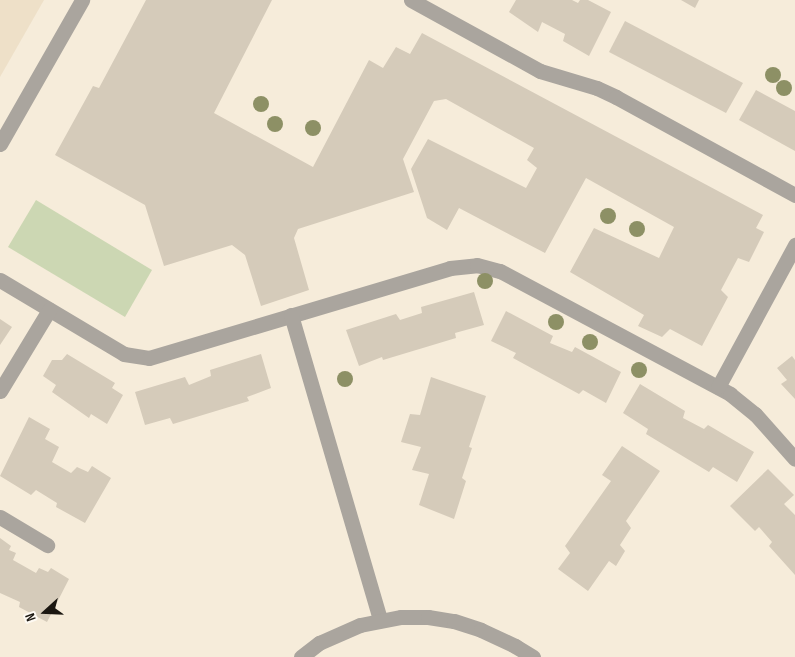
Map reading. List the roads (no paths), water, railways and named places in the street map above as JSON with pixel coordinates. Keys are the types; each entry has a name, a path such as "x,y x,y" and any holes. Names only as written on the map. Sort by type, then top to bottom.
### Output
{"street":[{"path":"0,144 82,0"},
{"path":"411,0 540,71 597,88 616,97 795,195"},
{"path":"718,388 795,245"},
{"path":"0,280 124,354 139,358 158,356 450,268 477,265 500,271 718,388 755,414 795,459"},
{"path":"0,391 49,310"},
{"path":"291,315 380,620"},
{"path":"0,518 47,545"},
{"path":"301,657 319,643 340,632 380,620 428,617 454,621 480,630 533,657"}]}
